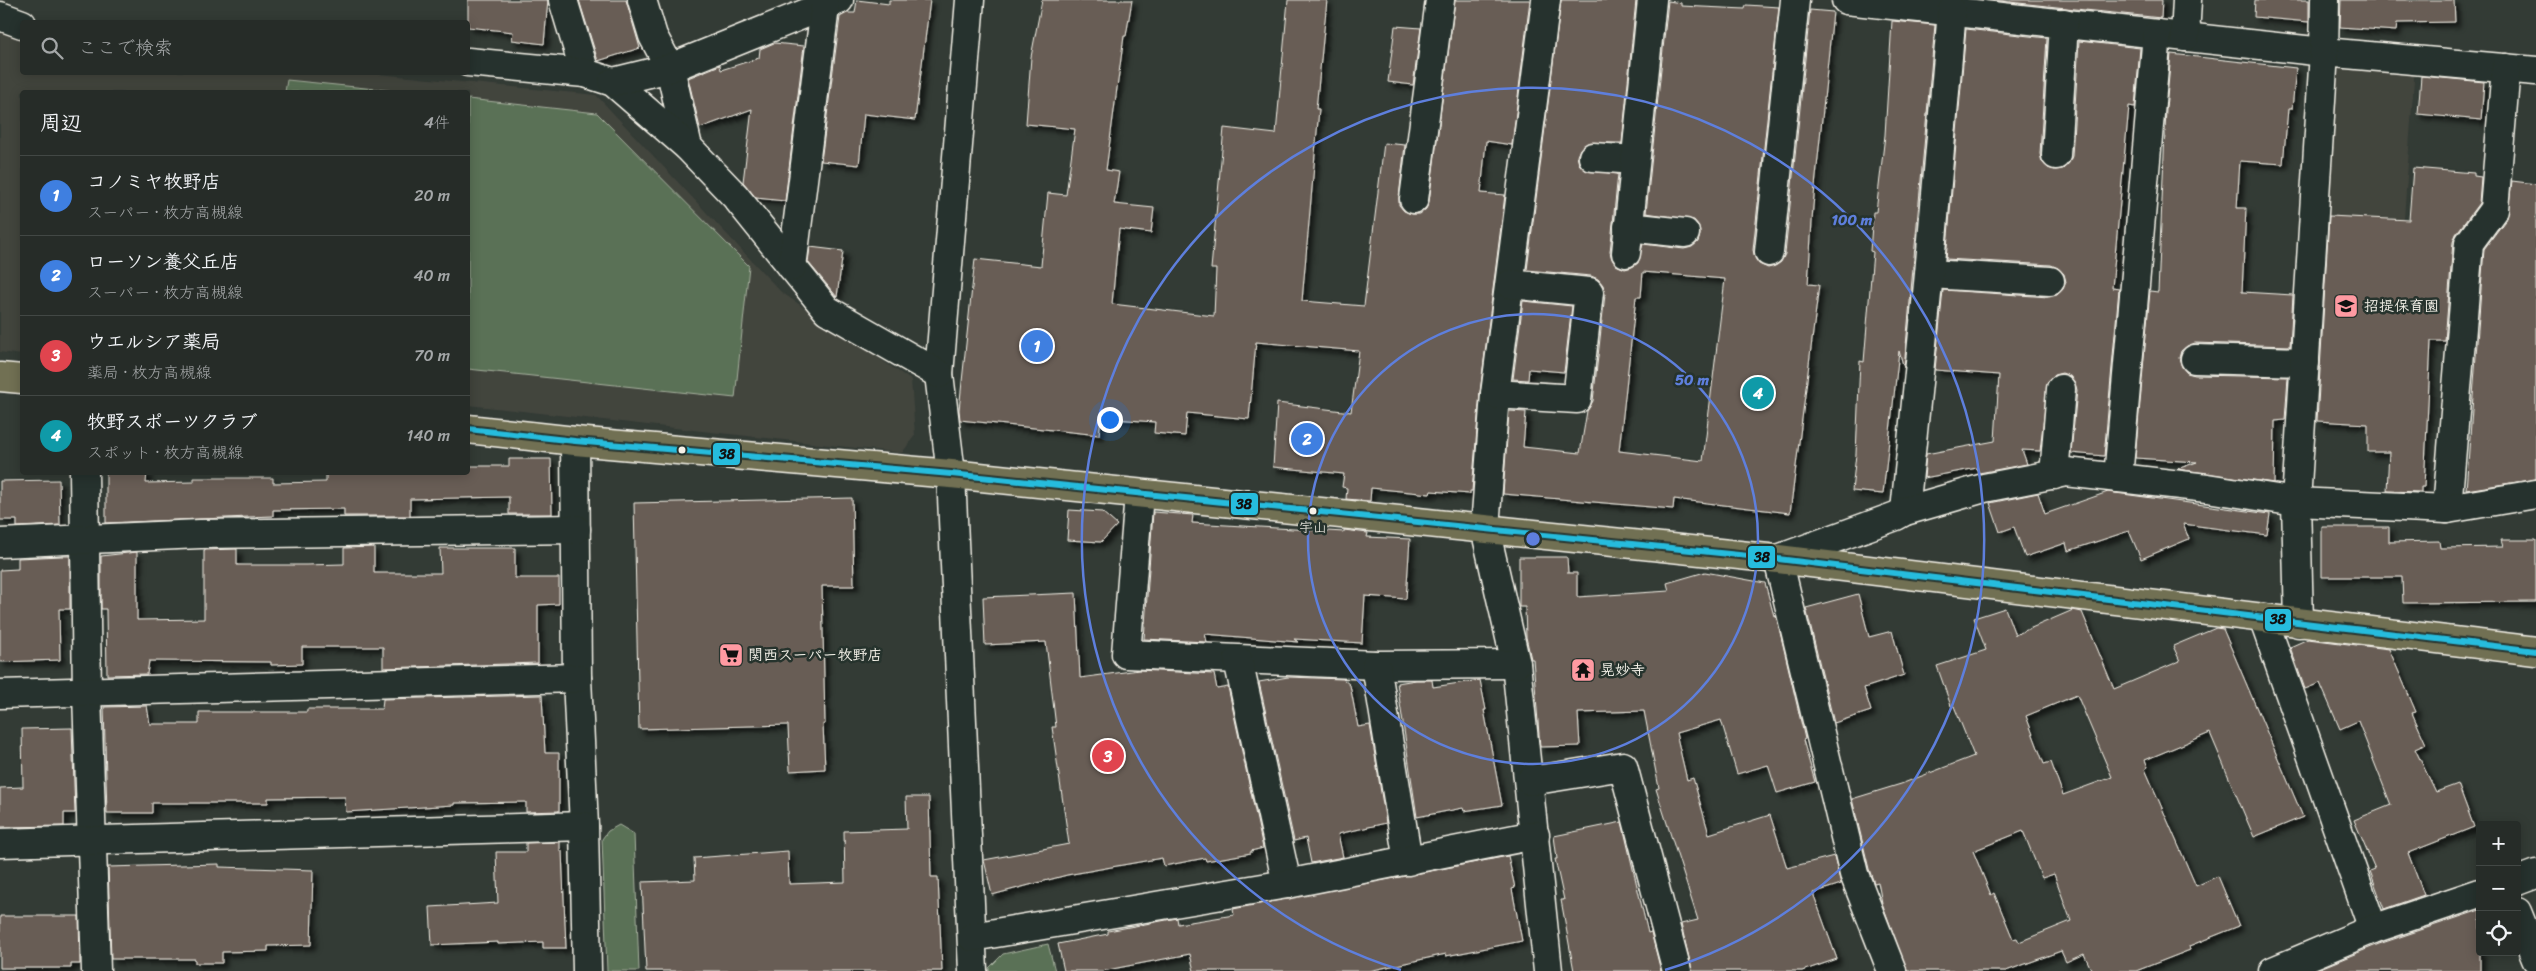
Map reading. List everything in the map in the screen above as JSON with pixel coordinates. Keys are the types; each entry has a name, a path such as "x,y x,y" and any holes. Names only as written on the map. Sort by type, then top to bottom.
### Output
{"main road":[{"path":"0,376 20,379"},
{"path":"470,429 575,442 951,474 1778,559 2536,651"}],"street":[{"path":"563,0 585,72"},
{"path":"642,0 653,36 670,68 688,147"},
{"path":"970,0 939,374 951,474 973,971"},
{"path":"1414,199 1440,0"},
{"path":"1546,0 1495,394 1485,528 1516,664 1530,781 1548,971"},
{"path":"1652,0 1627,240 1685,234"},
{"path":"1769,252 1795,0"},
{"path":"1846,0 1938,6 2158,34 2324,52 2536,71"},
{"path":"2185,36 2187,0"},
{"path":"2299,623 2296,502 2324,52 2325,0"},
{"path":"613,82 670,68 833,3"},
{"path":"792,268 833,3"},
{"path":"1905,511 1929,274 1938,6"},
{"path":"0,16 20,23"},
{"path":"2056,155 2064,23"},
{"path":"2118,478 2158,34"},
{"path":"470,62 585,72 613,82 688,147 735,196 826,310 939,374"},
{"path":"2447,509 2469,243 2494,210 2506,68"},
{"path":"1593,157 1635,160"},
{"path":"1929,274 2050,282"},
{"path":"1495,394 1577,400 1589,292 1510,284"},
{"path":"2194,360 2305,362"},
{"path":"2054,475 2061,389"},
{"path":"575,442 577,678 584,826 587,971"},
{"path":"1892,971 1854,874 1778,559 1905,511 1984,488 2066,472 2207,488 2296,502 2447,509 2536,494"},
{"path":"84,475 87,693 96,971"},
{"path":"1138,494 1126,654 1376,665 1516,664"},
{"path":"0,543 85,541 200,534 576,529"},
{"path":"2263,618 2373,929"},
{"path":"1238,660 1287,884"},
{"path":"1376,665 1408,861"},
{"path":"0,694 577,678"},
{"path":"1530,781 1623,766 1678,971"},
{"path":"0,843 584,826"},
{"path":"972,937 1287,884 1535,835"},
{"path":"2521,880 2536,874"},
{"path":"2273,971 2373,929 2476,894"},
{"path":"2521,922 2536,959"}],"shaded area":[{"path":"0,31 20,37 20,75 388,75 596,95 781,292 911,380 915,435 902,453 470,405 470,90 20,90 20,355 0,352"},
{"path":"2344,60 2415,65 2392,386 2310,380 2331,79"}],"green space":[{"path":"287,80 385,90 285,90"},
{"path":"470,99 597,113 749,266 735,398 470,369"},
{"path":"619,825 634,834 639,971 607,971 602,839 608,831"},
{"path":"1048,944 1055,971 989,971 989,968 1003,954"}],"building":[{"path":"468,0 548,0 544,44 512,40 513,32 470,27 470,20 468,20"},
{"path":"579,0 626,0 640,48 598,61"},
{"path":"857,0 889,4 889,0 930,0 915,120 864,114 859,165 821,161 840,17 847,13 855,13"},
{"path":"1042,0 1132,0 1126,36 1124,36 1106,170 1119,172 1114,204 1154,208 1151,233 1119,229 1112,304 1214,316 1216,269 1211,269 1224,128 1276,134 1288,0 1327,0 1316,109 1319,109 1302,301 1364,306 1384,143 1405,145 1399,205 1404,211 1420,214 1426,209 1429,202 1455,0 1530,0 1512,145 1486,141 1481,193 1505,195 1480,392 1472,491 1470,491 1470,494 1431,491 1430,494 1371,488 1370,501 1346,499 1347,488 1342,487 1344,474 1273,467 1277,403 1351,412 1359,351 1256,342 1249,419 1187,413 1185,436 1154,433 1155,422 1101,418 1099,435 960,420 959,410 975,259 1041,266 1048,193 1066,195 1075,129 1026,124 1031,57"},
{"path":"1561,0 1636,0 1622,143 1587,143 1580,149 1577,156 1579,164 1585,170 1618,174 1610,252 1616,265 1625,269 1638,263 1643,244 1684,249 1692,247 1698,242 1700,235 1699,226 1694,220 1646,213 1668,1 1681,3 1681,6 1745,9 1746,5 1779,7 1753,250 1759,264 1768,268 1781,262 1785,254 1810,10 1833,12 1813,206 1808,284 1819,285 1790,513 1674,499 1673,509 1503,494 1509,411 1526,412 1523,447 1580,453 1587,411 1593,401 1605,294 1603,285 1598,279 1591,276 1527,270","holes":["1643,272 1725,279 1703,461 1619,451 1636,297 1641,297"]},
{"path":"1990,0 2162,0 2161,18"},
{"path":"2255,0 2309,0 2309,22 2254,17"},
{"path":"2341,0 2454,0 2455,22 2397,23 2396,31 2340,27"},
{"path":"1892,21 1935,25 1904,368 1899,351 1883,494 1852,491 1856,454 1860,361 1864,362 1873,252 1870,251 1873,212 1876,212 1885,135"},
{"path":"1395,26 1421,28 1413,85 1388,82"},
{"path":"1966,29 2047,38 2040,154 2042,162 2048,168 2055,170 2063,169 2069,163 2072,156 2079,41 2140,48 2135,107 2129,106 2112,288 2119,289 2104,456 2071,453 2077,390 2070,376 2062,373 2054,375 2048,381 2040,451 2022,450 2027,464 1979,473 1977,468 1924,478 1926,454 1995,441 1999,375 1935,370 1943,290 2049,297 2057,295 2063,289 2066,282 2064,274 2058,268 2051,265 1946,259"},
{"path":"774,43 804,46 785,201 756,198 743,182 752,109 700,128 688,78 720,65 721,70 759,58 760,49"},
{"path":"2171,54 2296,68 2292,109 2288,109 2283,164 2240,161 2237,208 2246,208 2242,292 2293,295 2290,346 2195,343 2181,351 2179,358 2182,367 2187,373 2195,375 2288,377 2285,420 2275,421 2274,483 2177,469 2197,462 2135,458 2150,291 2158,292 2166,109"},
{"path":"2421,76 2484,82 2481,120 2418,114"},
{"path":"2413,168 2474,173 2474,176 2481,177 2479,203 2456,234 2453,242 2445,341 2431,341 2424,487 2421,487 2421,492 2387,491 2389,452 2368,452 2368,424 2317,421 2329,216 2409,220"},
{"path":"2512,181 2536,184 2536,479 2466,490 2484,249 2507,218"},
{"path":"810,247 843,251 837,297 808,262"},
{"path":"1523,301 1572,306 1564,372 1529,369 1528,380 1513,379"},
{"path":"509,459 551,459 552,514 509,514 509,497 410,499 410,516 344,516 344,509 273,510 273,516 106,523 106,475 147,475 146,483 194,482 194,478 273,478 273,483 326,482 326,475 470,475 470,466 509,466"},
{"path":"59,480 60,525 17,527 17,520 0,520 0,481"},
{"path":"2108,492 2270,514 2267,535 2183,524 2189,539 2141,559 2129,531 2068,551 2066,543 2025,557 2014,527 2000,532 1990,503 2038,493 2045,514"},
{"name":"関西スーパー牧野店","path":"852,498 854,586 822,586 825,769 790,771 788,725 639,729 634,503"},
{"path":"1069,510 1102,512 1117,525 1101,542 1067,540"},
{"path":"1153,512 1193,515 1192,523 1344,532 1344,530 1368,533 1367,537 1410,539 1406,599 1365,596 1362,643 1294,639 1298,642 1205,634 1207,642 1144,639"},
{"path":"2322,527 2389,527 2389,542 2439,541 2440,548 2503,547 2501,540 2536,540 2536,602 2403,603 2402,577 2322,577"},
{"path":"374,547 374,573 441,573 440,548 515,548 515,578 559,578 559,604 538,605 538,663 383,668 383,647 302,647 302,664 271,665 271,662 149,661 147,674 107,675 106,609 101,609 101,556 137,552 137,620 204,619 204,550 237,549 237,565 306,565 344,564 344,548"},
{"path":"70,556 70,609 59,609 60,660 0,662 0,570 18,569 18,558"},
{"path":"1519,557 1567,557 1568,573 1577,573 1577,597 1669,591 1667,583 1705,572 1765,583 1774,616 1776,615 1805,739 1803,740 1815,782 1777,793 1768,765 1737,774 1721,720 1676,733 1687,780 1693,778 1709,834 1770,815 1787,868 1834,856 1841,884 1813,893 1837,959 1802,971 1692,971 1681,924 1698,920 1656,789 1659,788 1644,711 1578,713 1580,746 1540,747 1533,659 1531,659 1526,637 1525,607 1519,607"},
{"path":"1076,593 1080,678 1139,670 1214,674 1217,689 1228,687 1263,848 1251,851 1251,853 1206,861 1205,858 1164,866 1162,858 1067,875 992,895 984,860 1069,844 1052,727 1056,727 1046,642 985,645 983,597"},
{"path":"1858,594 1869,637 1892,631 1904,675 1864,688 1871,711 1834,723 1806,608"},
{"path":"2005,608 2015,635 2073,610 2082,612 2114,689 2180,661 2173,646 2216,628 2223,629 2303,817 2254,837 2210,733 2145,760 2148,767 2145,769 2196,886 2218,876 2239,926 2189,946 2190,950 2136,971 2092,971 2084,954 2066,962 2061,951 2006,971 1907,971 1882,903 1878,882 1874,883 1869,869 1852,799 1901,784 1974,756 1954,706 1951,706 1937,666 1986,650 1974,618","holes":["2077,695 2112,777 2063,795 2051,762 2044,764 2026,716","2023,831 2042,878 2054,874 2071,921 2019,942 2017,938 2013,939 1994,893 1991,895 1973,851"]},
{"path":"2308,639 2389,649 2416,712 2412,713 2426,744 2415,749 2436,792 2458,784 2474,827 2408,853 2424,895 2384,909 2370,871 2375,869 2354,820 2391,805 2358,721 2340,729 2320,683 2305,689 2290,647"},
{"path":"1288,677 1343,679 1350,685 1358,727 1370,725 1386,823 1338,834 1343,857 1311,863 1306,838 1294,841 1259,682"},
{"path":"1432,680 1433,687 1480,680 1502,805 1464,811 1463,808 1417,817 1397,683"},
{"path":"542,695 545,753 559,753 559,811 526,812 526,802 454,803 454,805 346,812 345,797 268,798 268,803 152,803 152,813 107,813 104,707 147,706 150,724 199,724 199,712 307,712 307,709 382,709 383,699"},
{"path":"72,728 75,813 64,813 64,826 0,827 0,788 23,787 22,729"},
{"path":"906,797 929,797 931,877 938,877 942,971 646,971 642,882 695,880 694,858 788,851 789,884 845,882 844,831 907,829"},
{"path":"1622,822 1648,933 1651,932 1661,971 1574,971 1561,900 1564,900 1555,859 1557,859 1554,836"},
{"path":"560,842 566,948 543,948 543,942 432,945 430,907 498,903 496,852 526,852 526,843"},
{"path":"1508,856 1515,888 1512,889 1522,941 1446,956 1446,954 1369,971 1194,971 1190,954 1102,971 1064,971 1058,944 1108,934 1108,931 1177,918 1178,924 1234,915 1233,909"},
{"path":"219,864 219,867 313,870 311,945 268,946 268,951 222,952 222,963 195,963 195,959 111,959 108,867"},
{"path":"2476,911 2476,956 2480,956 2480,971 2313,971 2379,944"},
{"path":"0,916 79,916 80,964 71,964 71,968 0,968"}],"transit line":[{"name":"38","path":"470,429 575,441 951,474 1778,559 2536,651"}],"place":[{"name":"招提保育園","path":"2346,306"},
{"name":"コノミヤ牧野店","path":"1037,346"},
{"name":"牧野スポーツクラブ","path":"1758,393"},
{"name":"ローソン養父丘店","path":"1307,439"},
{"name":"宇山","path":"1313,511"},
{"name":"関西スーパー牧野店","path":"731,655"},
{"name":"晃妙寺","path":"1583,670"},
{"name":"ウエルシア薬局","path":"1108,756"}]}
